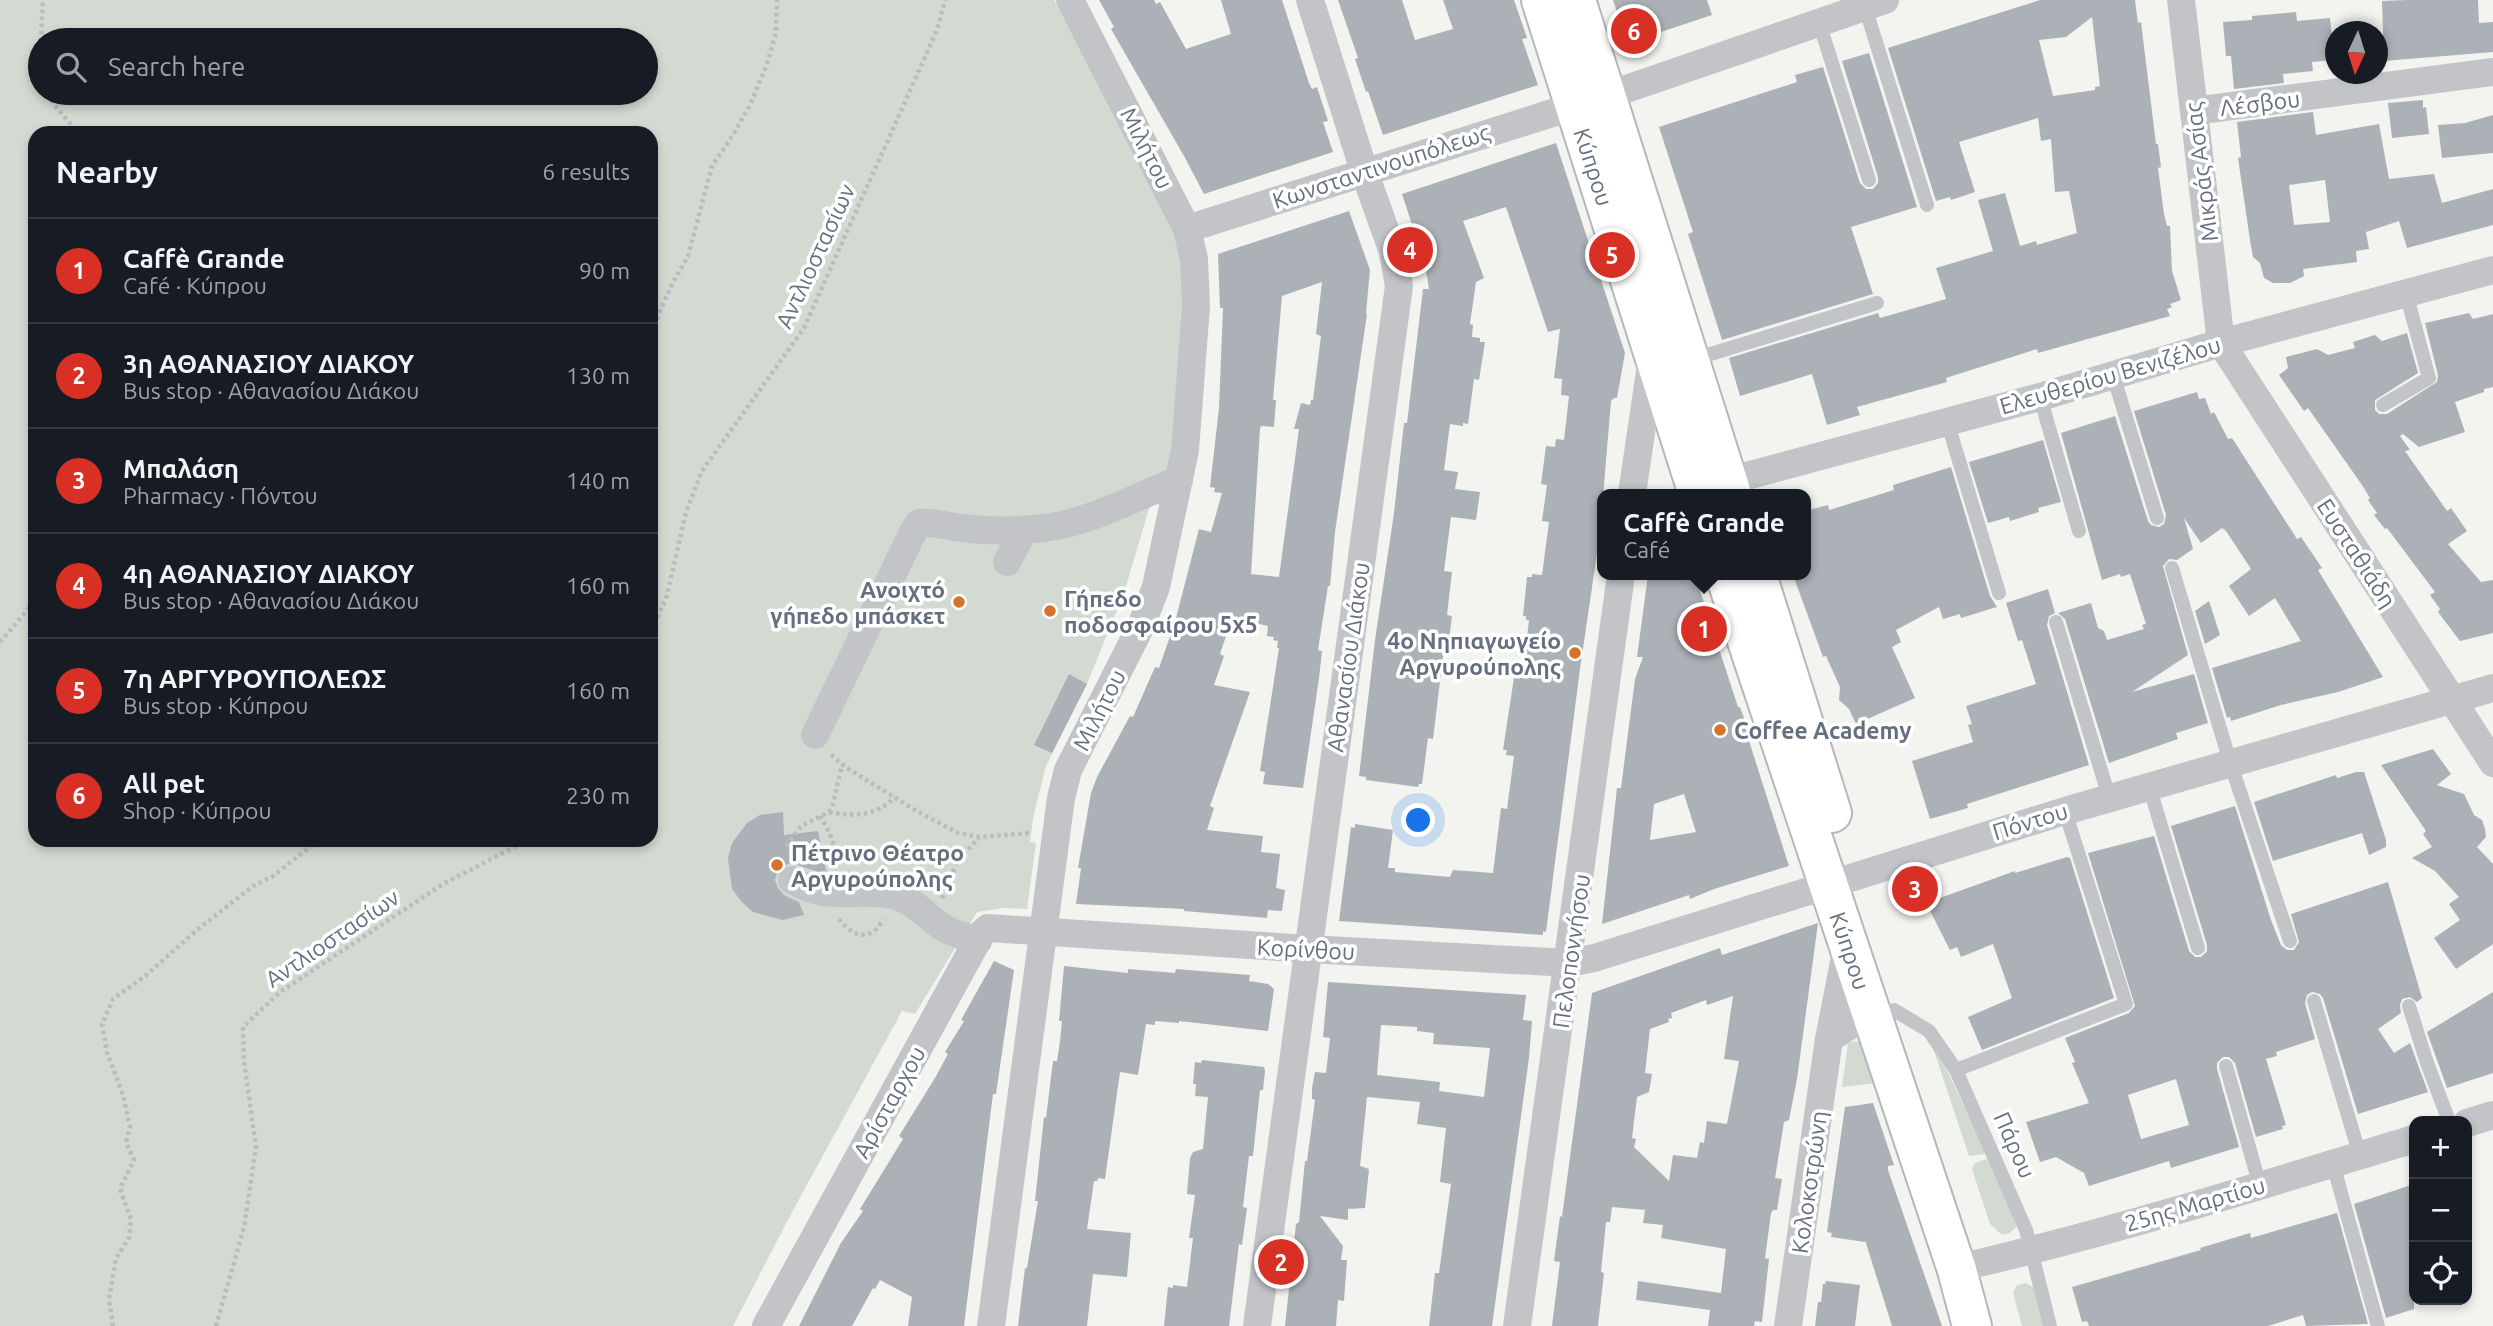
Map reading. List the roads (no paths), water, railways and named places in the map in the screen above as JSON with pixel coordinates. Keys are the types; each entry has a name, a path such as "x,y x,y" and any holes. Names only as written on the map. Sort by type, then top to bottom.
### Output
{"main road":[{"name":"Κύπρου","path":"1541,0 1590,100 1690,360 1709,489"},
{"name":"Κύπρου","path":"1576,0 1590,100 1653,351 1708,489"},
{"name":"Κύπρου","path":"1727,580 1840,880 1848,941 1883,1014 1975,1264 1994,1326"},
{"name":"Κύπρου","path":"1758,580 1840,880 1883,1014 1972,1326"}],"street":[{"name":"Μιλήτου","path":"991,1326 1060,798 1068,769 1141,626 1156,587 1180,480 1196,306 1194,259 1187,229 1070,0"},
{"name":"Αθανασίου Διάκου","path":"1257,1326 1399,286 1393,252 1364,171 1310,0"},
{"name":"Μικράς Ασίας","path":"2181,0 2221,343"},
{"name":"Κωνσταντινουπόλεως","path":"1187,229 1590,100 1875,3"},
{"name":"Λέσβου","path":"2194,111 2493,72"},
{"name":"Ελευθερίου Βενιζέλου","path":"1716,489 2221,343 2493,270"},
{"name":"Ευσταθιάδη","path":"2221,343 2493,763"},
{"path":"1633,489 1653,351"},
{"path":"816,735 919,523 961,528 1024,530 1065,524 1180,480"},
{"path":"1007,562 1024,530"},
{"name":"Πελοποννήσου","path":"1517,1326 1620,580"},
{"name":"Πόντου","path":"1569,962 1594,958 2109,797 2493,688"},
{"path":"792,880 820,893 896,895 929,915 940,926 978,941 988,928 1043,931"},
{"name":"Κορίνθου","path":"1043,931 1309,949 1569,962"},
{"name":"Αρίσταρχου","path":"766,1326 978,941"},
{"name":"Κολοκοτρώνη","path":"1788,1326 1829,1039 1848,941"},
{"path":"1829,1039 1852,1024 1883,1014"},
{"path":"2472,1121 2493,1115"},
{"name":"25ης Μαρτίου","path":"1975,1264 2032,1251 2409,1141"}],"lane":[{"path":"1875,3 1927,205"},
{"path":"1819,22 1869,180"},
{"path":"2383,405 2429,378 2406,293"},
{"path":"1690,360 1877,303"},
{"path":"2113,375 2157,518"},
{"path":"2040,397 2079,531"},
{"path":"1947,421 1999,593"},
{"path":"2172,568 2230,762 2290,941"},
{"path":"2056,622 2109,797"},
{"path":"2149,786 2199,948"},
{"path":"1956,1070 2126,1004 2065,811"},
{"path":"2315,1001 2360,1156"},
{"path":"2409,1006 2447,1116"},
{"name":"Πάρου","path":"1883,1014 1929,1031 1956,1070 2026,1230 2050,1326"},
{"path":"2226,1066 2260,1186"},
{"path":"2333,1164 2378,1326"}],"place":[{"name":"All pet","path":"1634,31"},
{"name":"4η ΑΘΑΝΑΣΙΟΥ ΔΙΑΚΟΥ","path":"1410,250"},
{"name":"7η ΑΡΓΥΡΟΥΠΟΛΕΩΣ","path":"1612,255"},
{"name":"Ανοιχτό γήπεδο μπάσκετ","path":"959,602"},
{"name":"Γήπεδο ποδοσφαίρου 5x5","path":"1050,611"},
{"name":"Caffè Grande","path":"1704,629"},
{"name":"4ο Νηπιαγωγείο Αργυρούπολης","path":"1575,653"},
{"name":"Coffee Academy","path":"1720,730"},
{"name":"Πέτρινο Θέατρο Αργυρούπολης","path":"777,865"},
{"name":"Μπαλάση","path":"1915,889"},
{"name":"3η ΑΘΑΝΑΣΙΟΥ ΔΙΑΚΟΥ","path":"1281,1262"}]}
